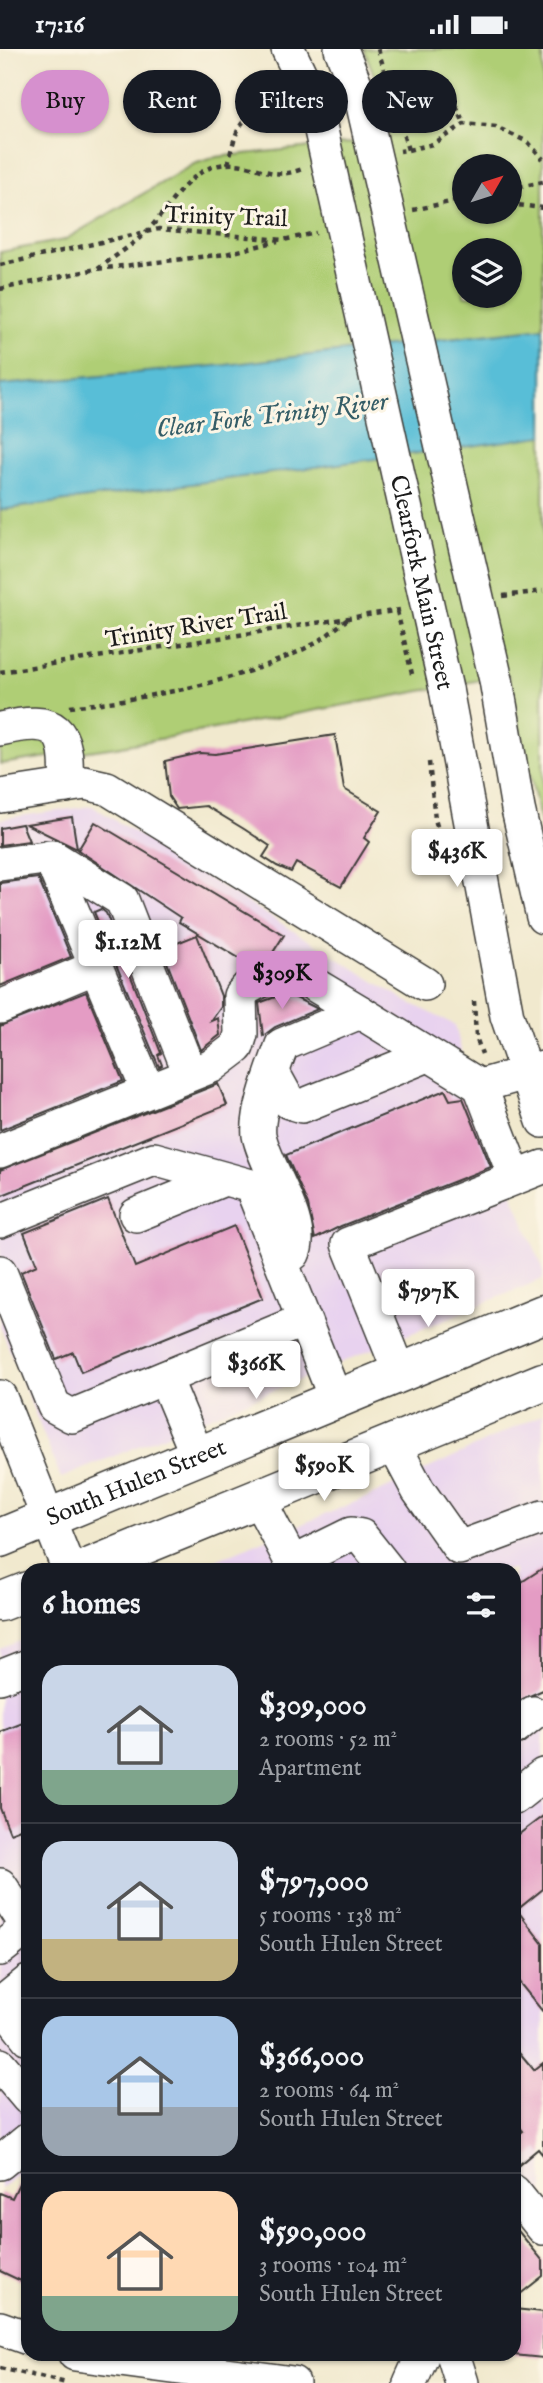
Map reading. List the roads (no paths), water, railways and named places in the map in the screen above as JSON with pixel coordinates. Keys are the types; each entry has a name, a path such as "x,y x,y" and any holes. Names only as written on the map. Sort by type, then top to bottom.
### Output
{"main road":[{"name":"South Hulen Street","path":"0,1538 543,1314"},
{"path":"100,1563 538,1386"},
{"path":"0,1602 21,1594"}],"street":[{"name":"Clearfork Main Street","path":"288,49 316,108 446,688 507,1016 535,1070 543,1122"},
{"name":"Clearfork Main Street","path":"341,49 362,101 496,680 518,809 543,917"},
{"path":"0,729 39,722 54,728 68,751 68,785"},
{"path":"0,796 85,783 107,788 425,984"},
{"path":"50,857 148,1091"},
{"path":"0,864 50,857 122,900 190,1074"},
{"path":"0,1007 96,967"},
{"path":"0,1151 212,1066 237,1047 241,1034 240,996 247,988 268,977 286,973 300,976 480,1086 529,1172 348,1244 400,1373"},
{"path":"281,1261 293,1254 298,1235 259,1134 273,1073 282,1045 360,1012"},
{"path":"273,1073 289,1102 302,1106 428,1055"},
{"path":"480,1086 535,1070"},
{"path":"0,1221 154,1159 251,1186 336,1400"},
{"path":"136,1215 224,1179"},
{"path":"0,1272 54,1406 72,1416 304,1320"},
{"path":"0,1391 42,1376"},
{"path":"165,1378 198,1457"},
{"path":"0,1397 7,1435 66,1563"},
{"path":"393,1443 418,1490 459,1548 543,1517"},
{"path":"258,1498 285,1563"},
{"path":"295,1563 351,1534 361,1536 382,1563"},
{"path":"0,1677 21,1669"},
{"path":"521,1792 543,1775"},
{"path":"0,1885 21,1916"},
{"path":"0,1949 21,1932"},
{"path":"21,1987 1,2003 21,2029"},
{"path":"0,2064 21,2090"},
{"path":"0,2163 21,2146"},
{"path":"521,2201 543,2228"},
{"path":"0,2328 21,2336"},
{"path":"132,2361 293,2383"},
{"path":"410,2383 420,2361"},
{"path":"455,2361 462,2383"}],"water":[{"name":"Clear Fork Trinity River","path":"543,328 543,436 0,510 0,385 225,365"}]}
